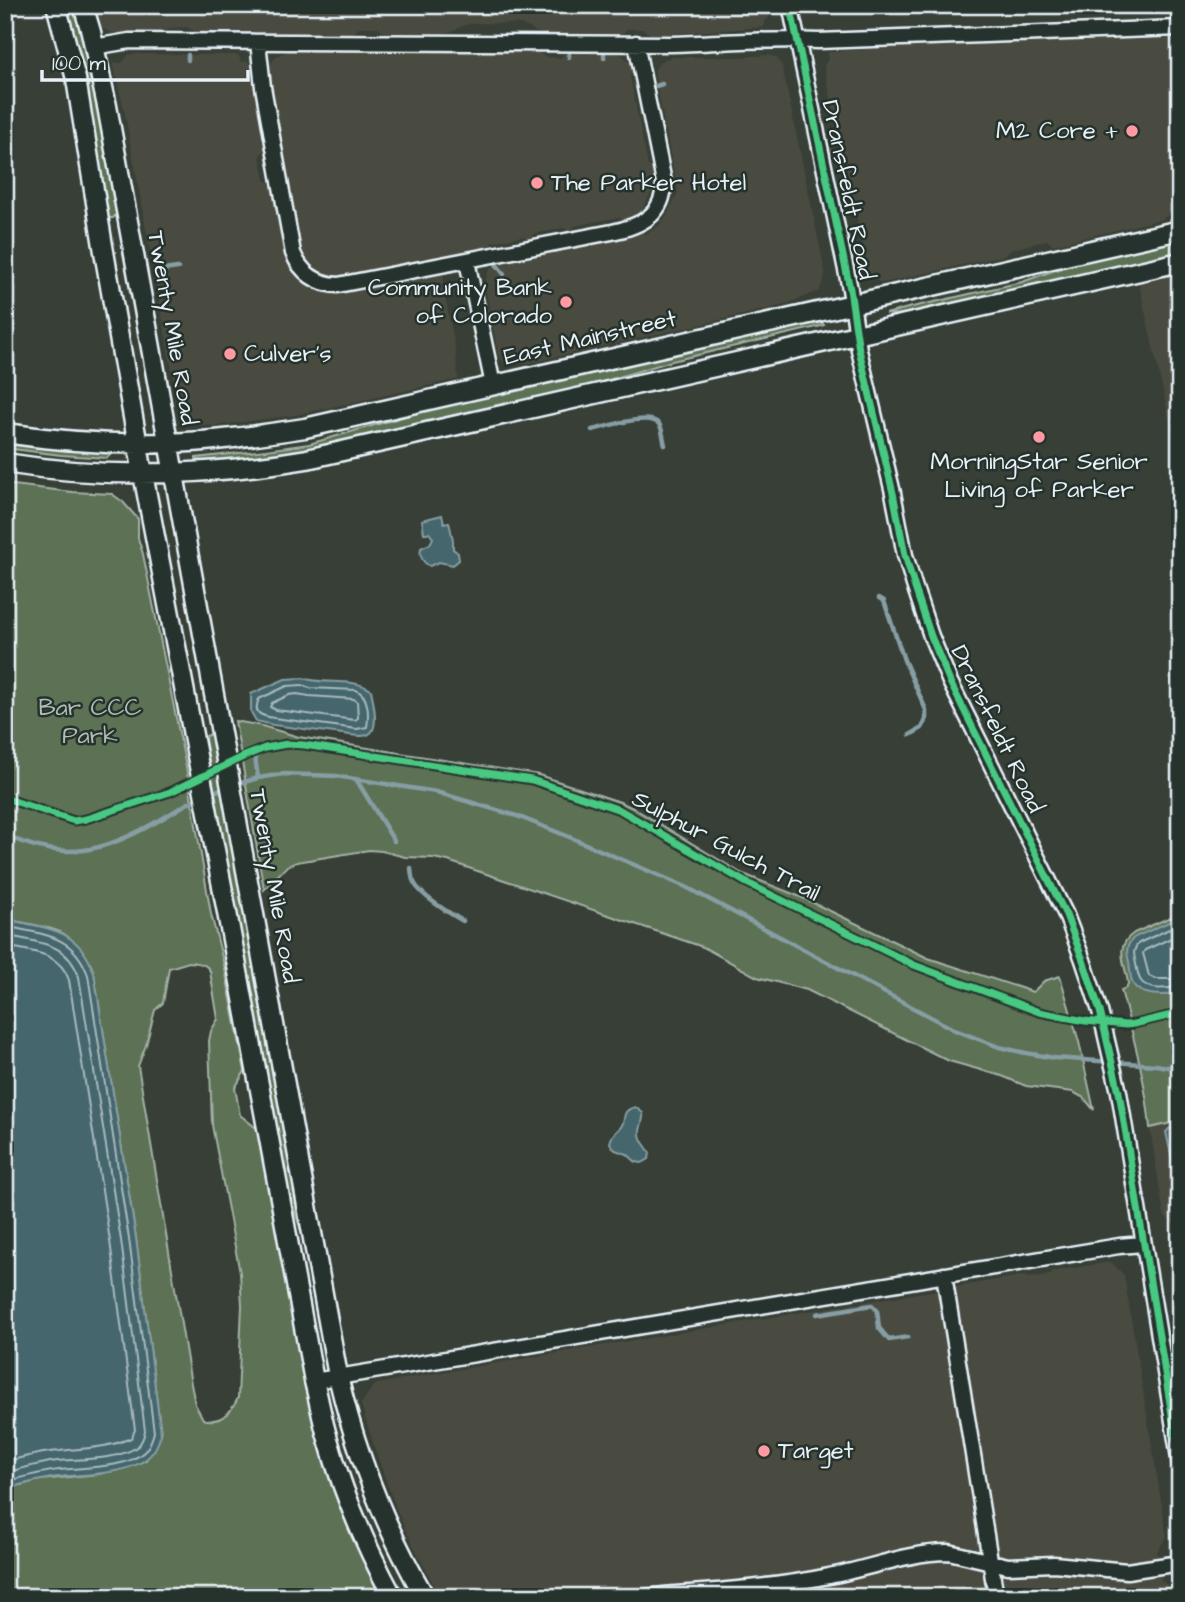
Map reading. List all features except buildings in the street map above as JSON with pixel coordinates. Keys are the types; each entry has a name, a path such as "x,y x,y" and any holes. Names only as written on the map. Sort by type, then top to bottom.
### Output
{"main road":[{"name":"Twenty Mile Road","path":"56,5 76,79 143,474 314,1381 328,1440 352,1509 393,1597"},
{"name":"Twenty Mile Road","path":"83,5 109,119 338,1376 348,1418 365,1469 391,1532 425,1597"},
{"name":"East Mainstreet","path":"5,433 63,440 138,444 244,437 305,428 1180,230"},
{"path":"5,463 66,471 143,474 252,467 307,459 1180,262"},
{"path":"352,1509 368,1519 405,1597"}],"street":[{"name":"Dransfeldt Road","path":"790,5 905,555 931,636 957,696 1066,915 1090,980 1110,1050 1180,1464"},
{"path":"94,47 129,41 726,43 775,39 818,41 1180,28"},
{"path":"258,42 263,87 292,249 301,269 309,276 329,285 341,285 627,229 643,222 660,202 664,182 636,43"},
{"path":"467,261 493,385"},
{"path":"314,1381 1143,1244"},
{"path":"944,1275 996,1597"},
{"path":"647,1597 790,1583 940,1552 1018,1566 1067,1564 1120,1571 1180,1563"}],"shaded area":[{"path":"90,5 769,5 770,11 764,27 666,34 627,29 622,34 546,34 521,24 476,23 442,33 384,33 378,27 360,27 351,33 195,32 187,27 171,28 163,32 112,33 102,28"},
{"path":"1180,38 1180,213 1053,245 1047,240 1013,248 1006,255 883,283 871,276 824,66 828,52 899,47"},
{"path":"289,51 539,53 545,57 561,58 569,53 622,55 631,63 633,71 630,77 648,166 654,170 655,180 651,193 639,215 625,221 619,217 575,226 570,232 564,228 534,234 530,241 523,236 492,242 489,248 346,277 332,278 322,275 309,266 299,247 272,93 270,65 276,56"},
{"path":"129,54 236,55 241,62 248,61 252,69 266,149 260,155 265,180 273,185 289,263 302,278 316,288 337,293 444,275 443,286 455,347 458,379 296,415 214,426 185,423 179,409 113,62 122,63"},
{"path":"769,55 777,58 782,66 825,271 819,291 784,305 738,316 525,364 510,360 504,364 498,354 485,286 490,269 502,261 643,232 645,235 667,215 678,192 655,77 655,69 659,63 672,57"},
{"path":"1180,274 1180,467 1139,284"},
{"path":"1180,1121 1180,1236 1178,1227 1164,1216 1150,1128"},
{"path":"1111,1262 1124,1275 1167,1537 1157,1551 1161,1578 1176,1597 440,1597 396,1508 361,1404 377,1384 1021,1276 1030,1278 1050,1275 1054,1271"}],"green space":[{"path":"64,5 73,5 94,82 118,213 113,218 106,216 82,70"},
{"path":"1180,240 1180,253 903,315 886,314 1022,282 1075,263"},
{"path":"824,325 672,361 568,392 348,442 281,456 229,462 196,460 309,444 427,410 795,326"},
{"path":"5,442 107,451 110,454 107,458 61,455 5,448"},
{"name":"Bar CCC Park","path":"5,484 112,494 138,519 138,538 187,772 211,914 245,1071 235,1088 240,1115 258,1127 301,1361 313,1412 384,1597 5,1597 5,1489 40,1480 99,1474 135,1465 146,1460 161,1434 136,1238 94,973 82,952 64,934 5,919","holes":["189,962 204,965 210,971 218,1019 209,1041 212,1125 240,1273 242,1305 238,1398 228,1413 215,1420 203,1419 195,1404 138,1066 155,1010 163,1003 169,968"]},
{"path":"235,721 299,737 539,775 633,808 741,873 803,898 928,958 1033,992 1044,981 1060,976 1079,1042 1094,1110 1084,1098 1073,1092 1026,1086 949,1061 807,990 757,977 703,947 448,861 369,850 297,862 287,866 264,890"},
{"path":"213,735 325,1353 305,1243 286,1184 205,739"},
{"path":"1180,913 1180,1121 1150,1128 1142,1076 1121,990 1128,984 1122,950 1134,933"}],"water":[{"path":"442,515 444,523 449,522 453,549 458,553 459,560 453,565 439,562 430,566 422,559 421,548 430,544 433,538 429,533 424,533 422,520"},
{"path":"285,679 355,683 371,690 375,714 372,731 358,736 256,721 251,712 251,694"},
{"path":"1180,917 1180,994 1155,995 1142,992 1131,979 1128,945 1135,937"},
{"path":"5,919 47,928 70,938 88,958 94,973 136,1238 161,1434 154,1451 134,1466 108,1472 45,1479 5,1489"},
{"path":"635,1107 643,1113 640,1134 650,1153 649,1159 642,1163 615,1150 610,1143 623,1123 625,1113"},
{"path":"1180,1126 1180,1195 1166,1132"}],"waterway":[{"path":"604,53 604,58"},
{"path":"188,55 188,60"},
{"path":"656,86 662,84"},
{"path":"496,264 504,274"},
{"path":"163,270 178,268"},
{"path":"154,272 159,271"},
{"path":"592,430 646,419 659,424 665,445"},
{"path":"879,598 884,601 904,660 926,710 926,720 922,728 910,735"},
{"path":"255,757 258,778"},
{"path":"234,785 283,774 336,776 436,792 517,816 686,887 955,1030 999,1047 1055,1058 1180,1069"},
{"path":"356,779 394,841"},
{"path":"207,794 225,788"},
{"path":"5,835 46,849 64,851 100,847 136,833 199,798"},
{"path":"411,868 413,879 421,892 463,921"},
{"path":"817,1314 872,1305 877,1310 879,1328 889,1340 908,1337"}],"cycle path":[{"path":"790,5 850,289 859,350 914,585 950,682 1066,915 1100,1011 1119,1092 1180,1464"},
{"name":"Sulphur Gulch Trail","path":"5,798 74,821 86,819 170,792 245,756 265,748 287,744 532,780 620,810 745,882 914,965 1039,1012 1085,1021 1126,1025 1180,1013"}],"place":[{"name":"M2 Core +","path":"1132,131"},
{"name":"The Parker Hotel","path":"537,183"},
{"name":"Community Bank of Colorado","path":"566,302"},
{"name":"Culver's","path":"230,354"},
{"name":"MorningStar Senior Living of Parker","path":"1039,437"},
{"name":"Target","path":"764,1451"}]}
